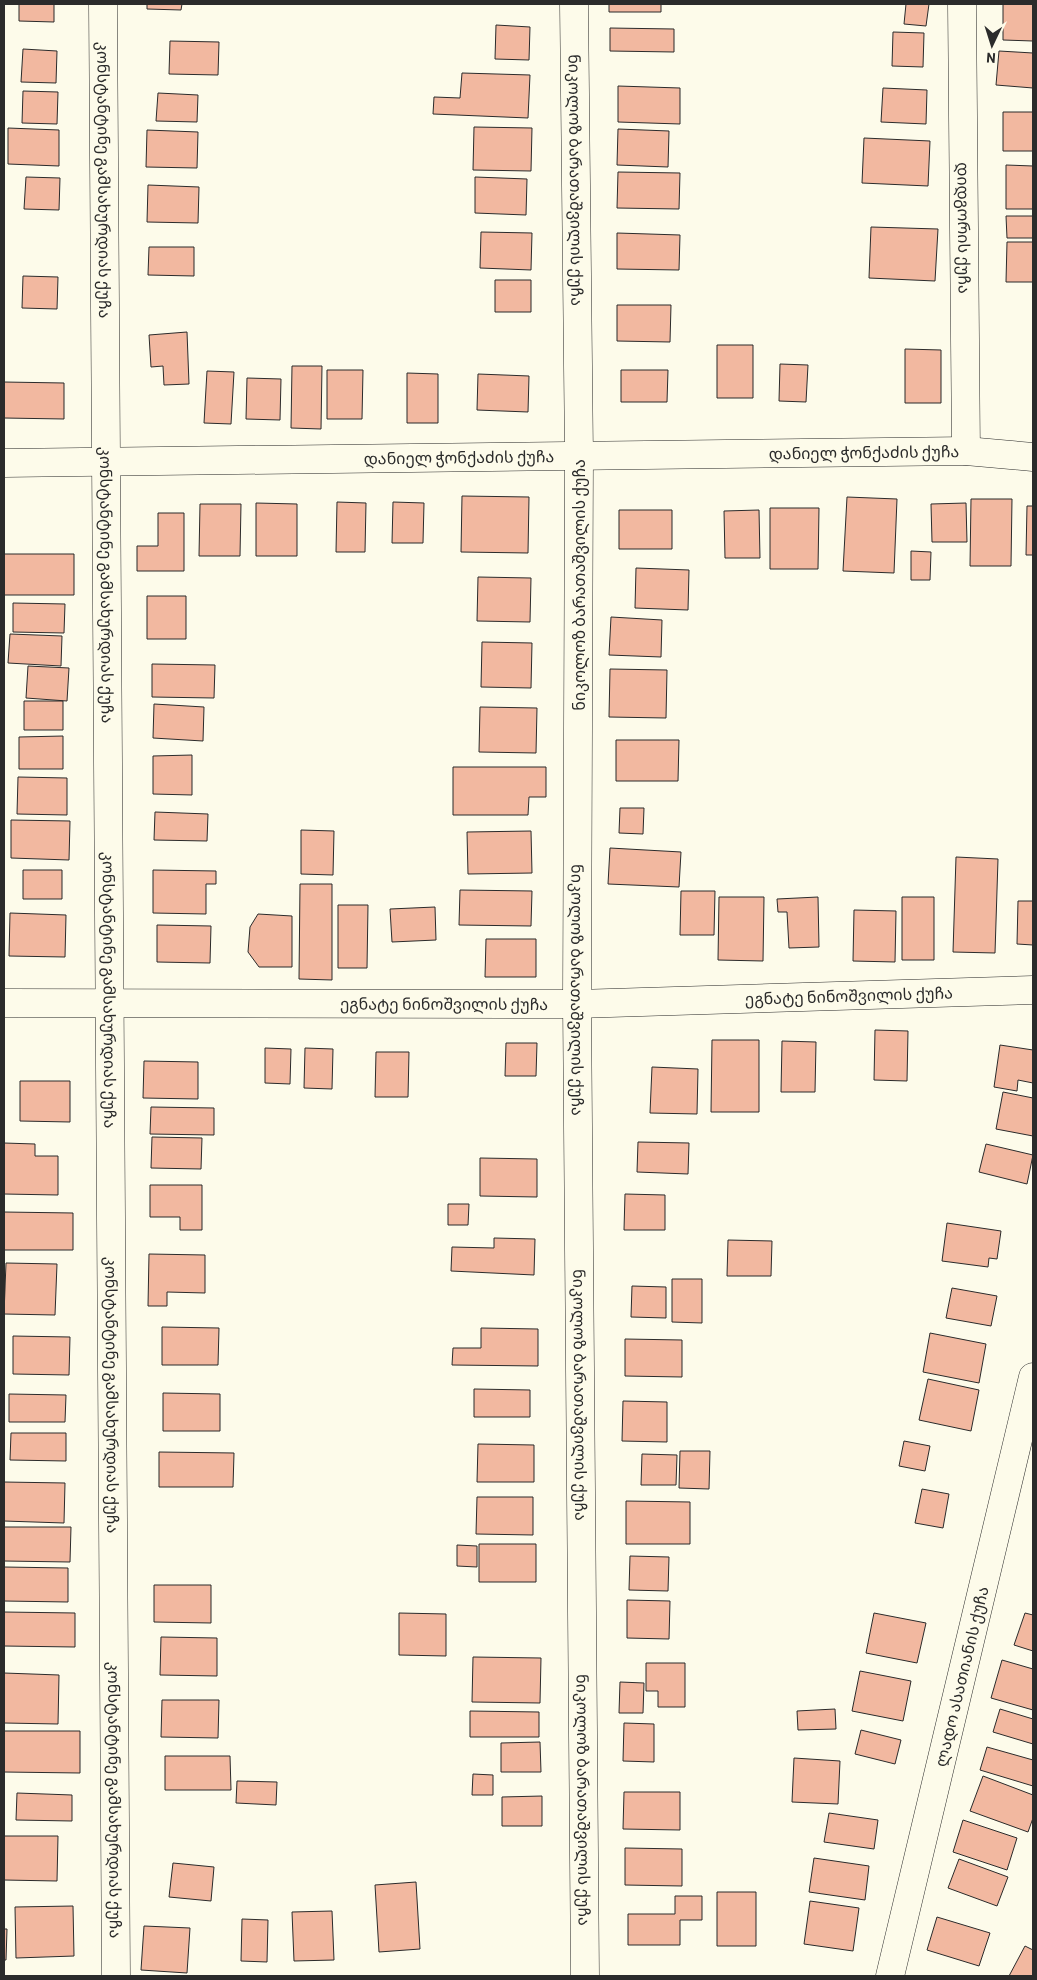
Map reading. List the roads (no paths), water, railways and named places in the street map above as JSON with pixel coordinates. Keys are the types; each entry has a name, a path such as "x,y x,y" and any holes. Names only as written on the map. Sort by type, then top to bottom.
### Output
{"street":[{"name":"კონსტანტინე გამსახურდიას ქუჩა","path":"103,4 116,1976"},
{"name":"ნიკოლოზ ბარათაშვილის ქუჩა","path":"574,4 580,456 578,1004 585,1976"},
{"name":"დიდგორის ქუჩა","path":"962,4 966,451"},
{"name":"დანიელ ჭონქაძის ქუჩა","path":"4,463 966,451 1033,457"},
{"name":"ეგნატე ნინოშვილის ქუჩა","path":"4,1003 578,1004 1033,990"},
{"name":"ლადო ასათიანის ქუჩა","path":"890,1976 1033,1377"}]}
